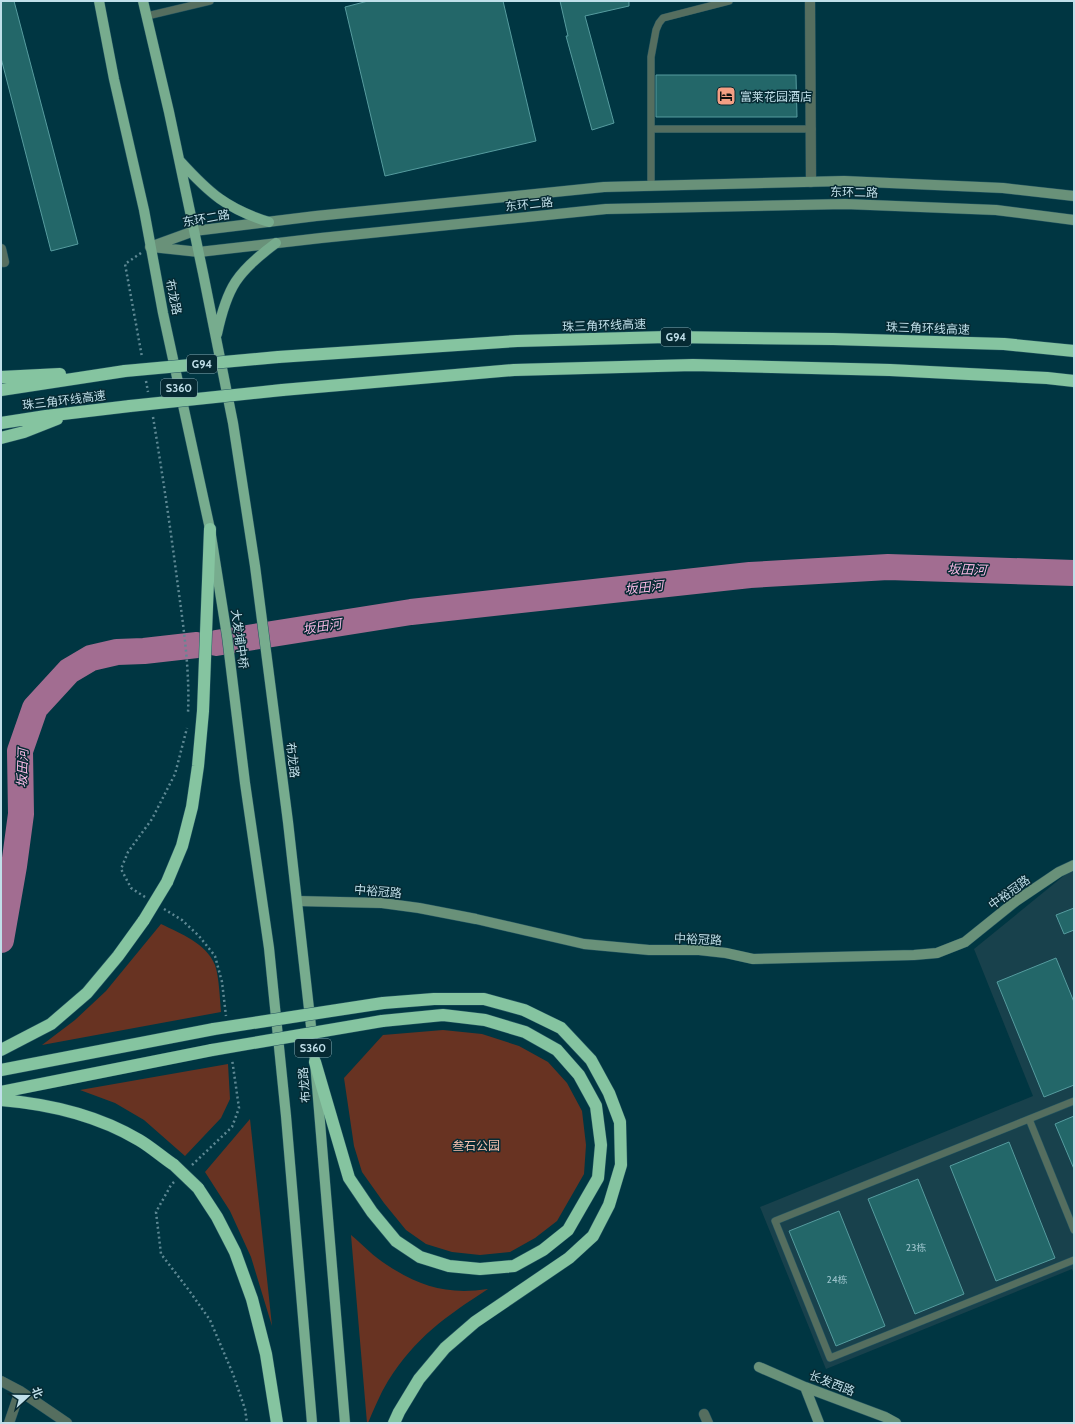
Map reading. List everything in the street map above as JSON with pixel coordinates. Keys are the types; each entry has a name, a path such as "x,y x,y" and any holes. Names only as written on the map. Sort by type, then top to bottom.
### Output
{"highway":[{"name":"珠三角环线高速","path":"1,390 125,371 278,357 517,341 667,337 833,339 1004,344 1074,351"},
{"name":"珠三角环线高速","path":"1,423 75,412 282,390 514,370 693,365 890,370 1047,378 1074,381"},
{"path":"1,377 125,371"},
{"path":"1,438 24,432 75,412"},
{"path":"1,1050 51,1024 87,993 118,956 144,920 166,882 182,846 192,807 198,766 203,711 210,529"},
{"path":"1,1070 214,1029 383,1003 434,999 484,1000 524,1010 561,1028 591,1060 609,1094 620,1122 621,1165 609,1205 593,1236 569,1258 475,1322 445,1348 419,1379 394,1423"},
{"path":"1,1092 212,1050 382,1021 443,1015 485,1020 525,1032 557,1050 579,1074 596,1106 601,1145 598,1178 568,1230 543,1250 514,1266 480,1269 449,1266 420,1257 396,1241 372,1212 349,1178 315,1062"},
{"path":"1,1100 26,1102 70,1111 104,1123 139,1140 174,1165 198,1188 217,1216 235,1252 252,1299 266,1354 277,1423"}],"main road":[{"name":"布龙路","path":"99,1 114,79 144,210 150,246 210,529 221,599"},
{"name":"S360","path":"143,1 199,252 216,338"},
{"path":"179,160 208,190 226,204 247,215 269,222"},
{"name":"东环二路","path":"150,246 194,231 604,187 844,181 1003,188 1074,196"},
{"name":"东环二路","path":"150,246 199,252 606,209 846,204 996,210 1074,220"},
{"path":"216,338 221,315 228,295 239,276 254,259 276,243"},
{"name":"大发埔中桥","path":"216,338 233,423 259,595 269,674"},
{"name":"大发埔中桥","path":"221,599 233,683"},
{"name":"布龙路","path":"269,674 315,1062 345,1423"},
{"name":"布龙路","path":"233,683 269,948 312,1423"},
{"name":"中裕冠路","path":"297,901 382,903 419,908 476,919 584,944 620,948 649,950 699,950 726,953 753,959 914,955 937,953 964,942 1016,901 1059,872 1074,865"},
{"name":"长发西路","path":"759,1367 804,1387 885,1417 896,1423"},
{"path":"804,1387 819,1423"}],"street":[{"path":"810,1 812,129 811,182"},
{"path":"1,249 4,262"},
{"path":"1,1381 20,1391 67,1423"},
{"path":"9,1423 20,1391"}],"lane":[{"path":"147,16 210,1"},
{"path":"651,187 651,57 659,23 663,18 729,1"},
{"path":"651,129 812,129"},
{"path":"1074,1101 775,1221 830,1358 1074,1260"},
{"path":"1029,1119 1074,1230"}],"path":[{"path":"143,364 125,264 150,246"},
{"path":"146,379 149,395"},
{"path":"151,410 165,487 183,622 189,683"}],"shaded area":[{"path":"1074,871 1074,1274 1072,1269 826,1369 760,1207 1033,1096 974,949 1066,874"}],"green space":[{"path":"161,924 192,940 211,957 215,965 217,975 221,1012 42,1045 75,1020 106,991"},
{"name":"叁石公园","path":"443,1030 482,1034 519,1046 548,1062 567,1083 582,1111 586,1145 584,1174 557,1221 535,1238 510,1252 480,1255 452,1252 426,1244 406,1230 384,1203 362,1172 354,1146 344,1078 383,1035"},
{"path":"228,1064 230,1099 221,1118 185,1156 144,1120 115,1103 80,1090"},
{"path":"250,1119 272,1326 251,1257 230,1211 205,1172"},
{"path":"351,1235 382,1262 399,1273 423,1284 435,1288 460,1291 488,1289 432,1329 409,1352 385,1386 368,1423 367,1423"}],"building":[{"path":"1,1 14,1 78,244 51,251 1,58"},
{"path":"368,1 503,1 536,141 385,176 345,7"},
{"path":"560,1 629,1 629,6 585,16 614,123 592,130 566,36 568,36"},
{"name":"富莱花园酒店","path":"656,75 796,75 797,117 656,117"},
{"path":"1074,908 1074,930 1064,934 1056,915"},
{"path":"1056,958 1074,1002 1074,1085 1044,1097 997,982"},
{"path":"1074,1116 1074,1169 1055,1124"},
{"path":"1009,1142 1055,1258 996,1281 950,1166"},
{"path":"918,1179 964,1294 915,1314 868,1199"},
{"path":"839,1211 885,1326 836,1346 789,1231"}],"waterway":[{"name":"坂田河","path":"216,643 411,612 750,575 888,567 1074,573"},
{"name":"坂田河","path":"1,940 14,866 21,814 20,751 35,708 69,671 91,658 117,652 144,651 197,645"}],"place":[{"name":"富莱花园酒店","path":"726,96"}]}
